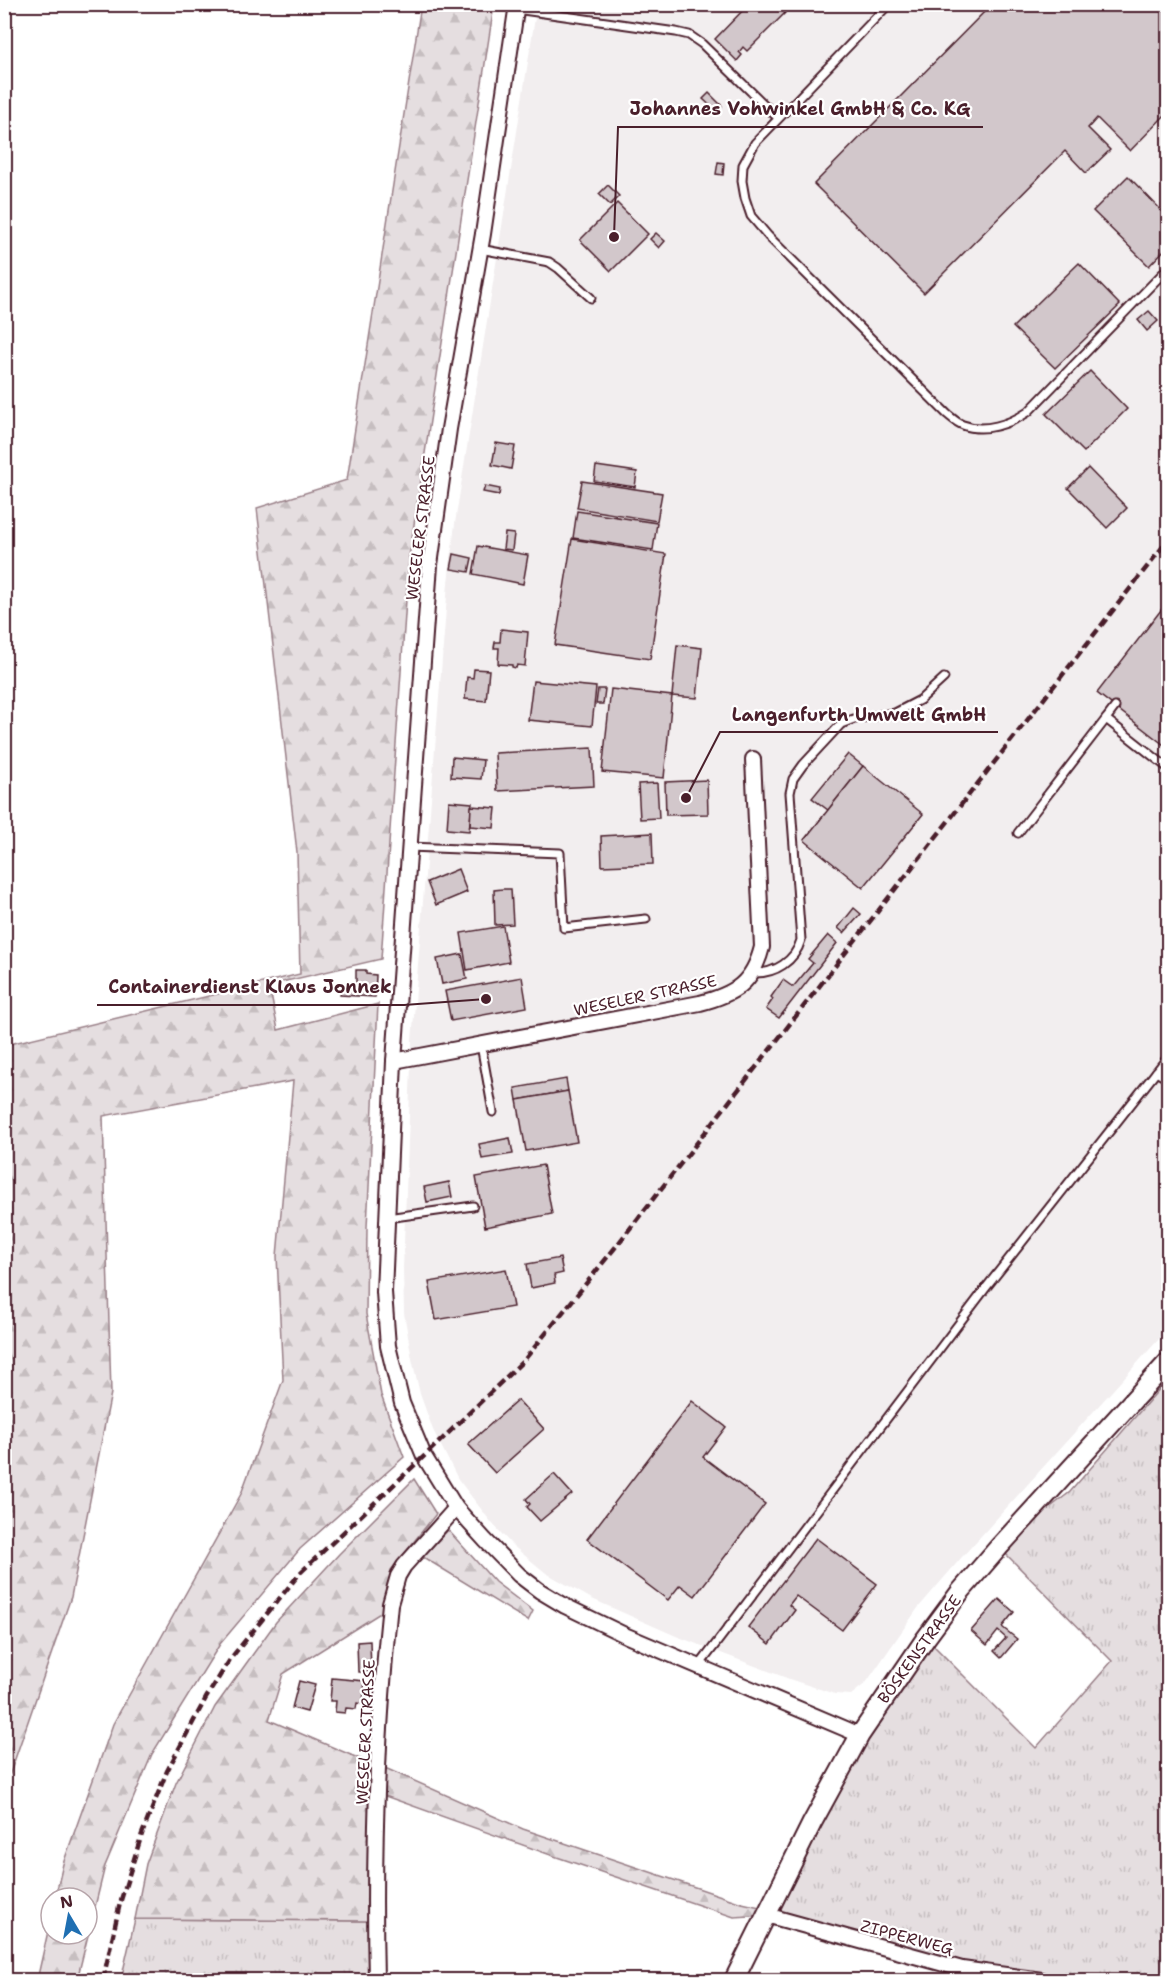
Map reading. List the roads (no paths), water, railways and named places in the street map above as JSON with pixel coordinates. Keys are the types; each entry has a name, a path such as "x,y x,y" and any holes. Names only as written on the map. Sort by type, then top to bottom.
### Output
{"main road":[{"name":"BÖSKENSTRASSE","path":"734,1980 812,1822 860,1735 887,1693 960,1592 1167,1368"}],"street":[{"name":"WESELER STRASSE","path":"517,7 480,249 449,429 430,565 394,1061 387,1218 385,1311 394,1377 424,1456 456,1508 519,1575 540,1592 627,1636 860,1735"},
{"path":"753,759 762,947 753,973"},
{"name":"WESELER STRASSE","path":"394,1061 708,1001 730,993 753,973"},
{"name":"WESELER STRASSE","path":"376,1980 374,1921 378,1775 390,1604 398,1576 404,1566 456,1508"},
{"name":"ZIPPERWEG","path":"766,1915 962,1969 1042,1980"}],"lane":[{"path":"889,4 754,143 743,165 742,181 751,216 768,236 947,414 962,425 974,428 994,427 1014,421 1028,412 1168,268"},
{"path":"517,7 689,35 702,44 778,118"},
{"path":"480,249 549,262 591,298"},
{"path":"753,973 768,972 784,965 798,948 801,940 790,794 793,779 841,724 855,719 895,713 920,700 944,678"},
{"path":"1018,833 1115,707"},
{"path":"1106,720 1168,768"},
{"path":"409,847 560,853 564,928 646,919"},
{"path":"481,1045 493,1112"},
{"path":"699,1666 985,1289 1168,1057"},
{"path":"1156,1072 1168,1079"},
{"path":"387,1218 473,1206"}],"railway":[{"path":"103,1980 120,1903 142,1834 167,1771 206,1698 231,1658 300,1573 525,1359 614,1249 1168,540"}],"place":[{"name":"Johannes Vohwinkel GmbH & Co. KG","path":"614,237"},
{"name":"Langenfurth Umwelt GmbH","path":"686,798"},
{"name":"Containerdienst Klaus Jonnek","path":"486,999"}]}
